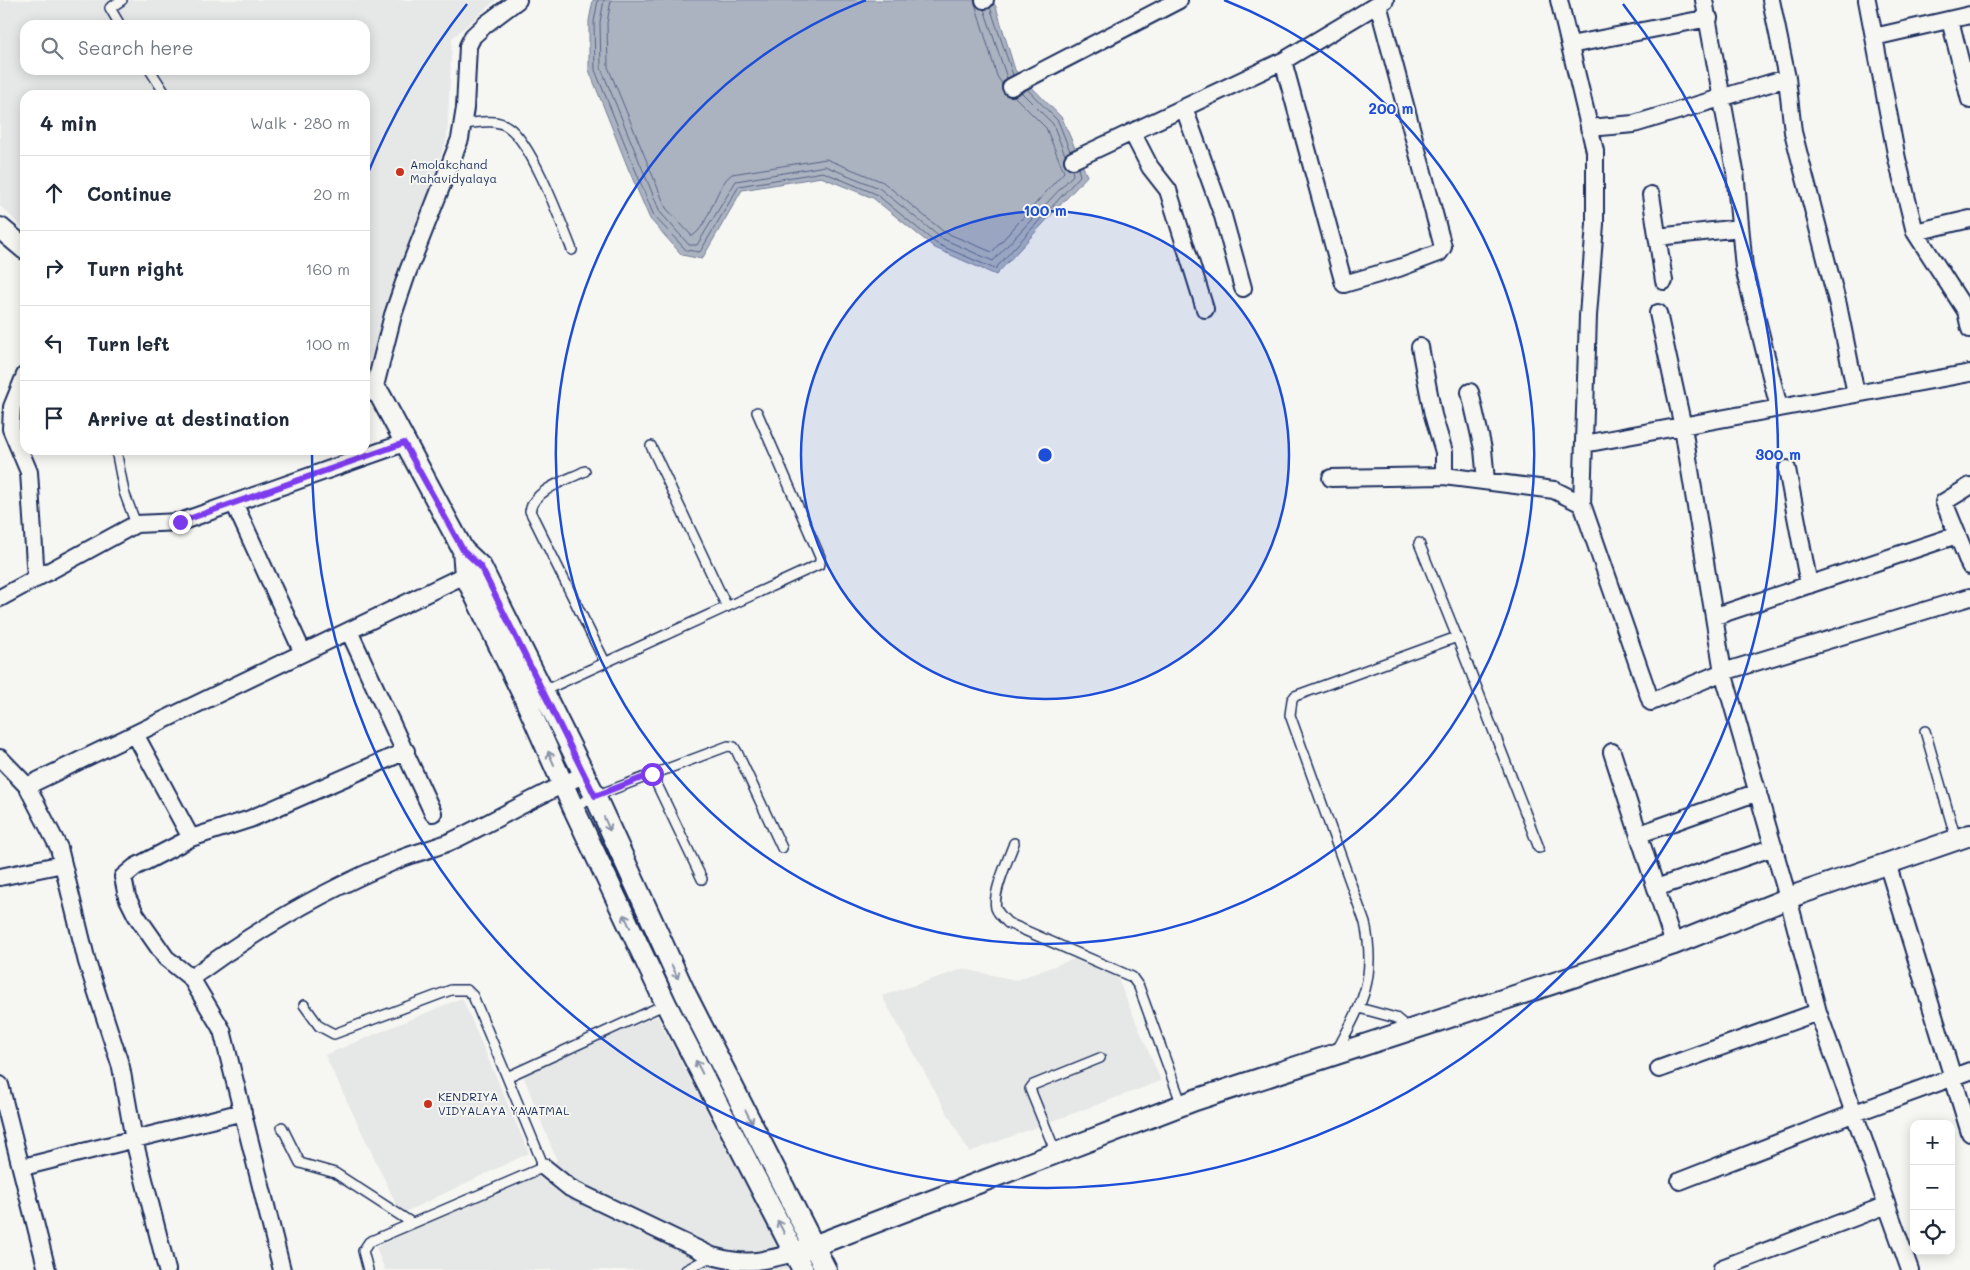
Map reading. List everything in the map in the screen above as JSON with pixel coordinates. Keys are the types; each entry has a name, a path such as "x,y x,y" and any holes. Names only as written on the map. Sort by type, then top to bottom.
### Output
{"street":[{"path":"518,0 486,24 473,36 468,46 463,124 460,139 408,271 370,390 380,395 404,443 463,550 533,696 595,796 686,994 826,1270"},
{"path":"1011,88 1179,0"},
{"path":"1559,0 1594,151 1595,224 1588,316 1582,504 1651,702 1723,672 1970,597"},
{"path":"1704,0 1709,18 1735,171 1744,268 1779,408"},
{"path":"1771,0 1787,78 1793,132 1838,305 1856,394"},
{"path":"1867,0 1897,159 1916,232 1968,311 1970,329"},
{"path":"1074,160 1283,61 1381,2 1443,247 1439,253 1399,268 1344,284 1283,61"},
{"path":"1874,37 1970,15"},
{"path":"1570,45 1709,18"},
{"path":"1950,20 1970,100"},
{"path":"1589,128 1634,124 1787,78"},
{"path":"1184,108 1223,216 1243,288"},
{"path":"1132,132 1150,167 1168,190 1205,309"},
{"path":"1651,195 1664,282"},
{"path":"1916,232 1970,219"},
{"path":"0,228 20,246"},
{"path":"1657,237 1740,228"},
{"path":"1658,313 1683,427 1716,616 1723,672 1774,847 1818,1012 1910,1270"},
{"path":"1420,347 1433,415 1444,452 1444,476"},
{"path":"1584,444 1970,373"},
{"path":"20,388 12,408 5,419 20,452"},
{"path":"1470,392 1483,449 1486,482"},
{"path":"0,598 136,524 171,524 404,443"},
{"path":"21,455 29,472 36,579"},
{"path":"1787,469 1810,585"},
{"path":"1331,478 1444,476 1554,490 1582,504"},
{"path":"1970,486 1944,502 1970,566"},
{"path":"234,503 303,653"},
{"path":"1716,616 1957,536"},
{"path":"27,786 473,571"},
{"path":"349,631 433,813"},
{"path":"533,696 563,784 573,807 666,1004 799,1262"},
{"path":"135,734 192,838"},
{"path":"282,1270 222,1030 192,978 166,958 136,915 123,883 123,877 130,871 192,838 250,819 406,751"},
{"path":"1612,752 1674,944"},
{"path":"0,758 27,786 59,848 87,962 121,1067 134,1140 167,1270"},
{"path":"192,978 232,948 264,928 351,881 401,858 452,841 583,775"},
{"path":"1640,834 1758,792"},
{"path":"544,1167 570,1188 733,1267 751,1263 799,1262 815,1246 1182,1105 1674,944 1788,898 1887,863 1965,839"},
{"path":"1656,888 1774,847"},
{"path":"1887,863 1970,1133"},
{"path":"0,877 63,864"},
{"path":"1659,1069 1818,1012"},
{"path":"1680,1181 1855,1113 1970,1071"},
{"path":"0,1085 23,1167 47,1270"},
{"path":"23,1167 244,1112"},
{"path":"1722,1268 1887,1205"}],"lane":[{"path":"117,20 109,4 122,0"},
{"path":"153,75 163,90"},
{"path":"463,124 495,122 509,127 523,144 544,181 572,250"},
{"path":"533,696 818,566 821,561 757,412"},
{"path":"650,446 727,607"},
{"path":"117,455 124,492 136,524"},
{"path":"585,471 538,495 532,502 530,510 605,662"},
{"path":"1419,543 1539,848"},
{"path":"1335,1054 1359,1008 1367,987 1370,962 1365,923 1290,715 1290,707 1295,696 1302,693 1456,637"},
{"path":"1925,732 1965,839"},
{"path":"573,807 595,796 728,746 734,748 782,848"},
{"path":"652,774 702,878"},
{"path":"1014,843 995,898 996,908 1001,916 1008,923 1132,976 1139,987 1182,1105"},
{"path":"304,1005 319,1026 334,1034 451,990 467,990 473,996 544,1167 369,1242 362,1251 368,1270"},
{"path":"507,1077 686,994"},
{"path":"1359,1008 1396,1018 1409,1030"},
{"path":"1056,1154 1030,1089 1033,1085 1100,1058"},
{"path":"282,1127 300,1163 335,1173 412,1224"},
{"path":"686,1270 712,1256"}],"shaded area":[{"name":"Amolakchand Mahavidyalaya","path":"0,0 496,0 452,38 447,138 370,359 370,90 20,90 20,225 0,206"},
{"path":"1082,956 1117,977 1161,1081 969,1152 882,996 963,969 1016,980"},
{"name":"KENDRIYA VIDYALAYA YAVATMAL","path":"462,998 529,1153 401,1214 325,1055"},
{"path":"657,1016 790,1270 385,1270 376,1247 557,1161 523,1075"}],"water":[{"path":"593,0 992,0 996,7 1015,70 1062,118 1087,176 996,275 935,248 873,198 821,177 742,190 702,259 682,255 650,219 589,70 589,21"}],"place":[{"name":"Amolakchand Mahavidyalaya","path":"400,172"},
{"name":"KENDRIYA VIDYALAYA YAVATMAL","path":"428,1104"}],"route":[{"path":"180,522 404,443 463,550 481,567 541,692 595,796 652,774"}]}
